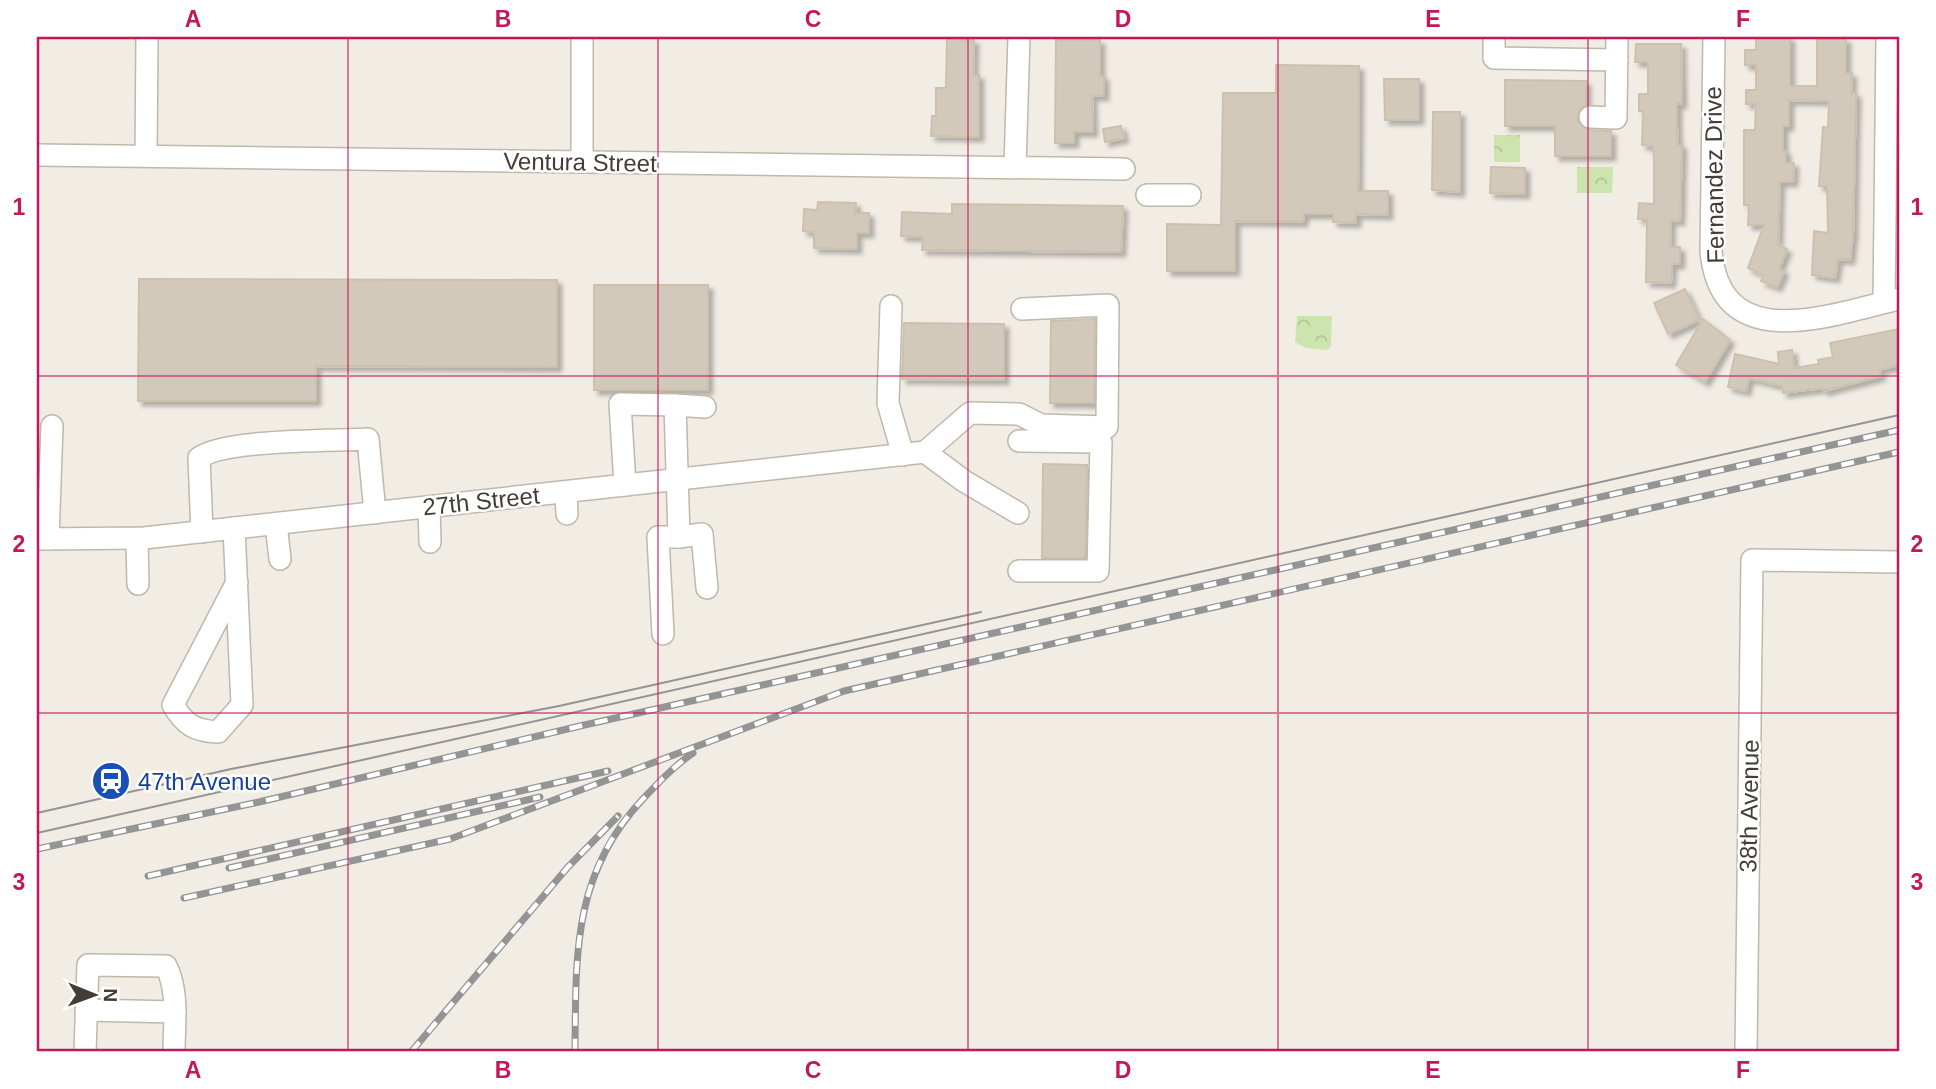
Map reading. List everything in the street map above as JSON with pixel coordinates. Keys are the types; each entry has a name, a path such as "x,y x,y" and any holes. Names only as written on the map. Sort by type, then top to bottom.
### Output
{"street":[{"path":"146,156 147,37"},
{"path":"582,37 582,162"},
{"path":"1015,167 1019,37"},
{"path":"1494,37 1494,58 1617,60"},
{"path":"1590,117 1616,118 1617,37"},
{"name":"Fernandez Drive","path":"1714,37 1711,251 1713,267 1726,296 1751,316 1782,323 1891,300"},
{"path":"1887,37 1891,300"},
{"name":"Ventura Street","path":"37,155 1124,169"},
{"path":"1147,195 1190,195"},
{"path":"1018,513 964,481 925,452 970,413 1019,414 1041,425 1107,427 1108,305 1022,309"},
{"path":"891,306 888,403 903,455"},
{"path":"625,485 620,404 705,407"},
{"path":"675,405 679,537"},
{"path":"42,539 43,496 52,426"},
{"path":"202,532 199,458 207,452 243,446 368,439 375,513"},
{"path":"1018,441 1101,442 1098,570 1019,571"},
{"name":"27th Street","path":"42,539 137,538 202,532 925,452"},
{"path":"566,492 567,514"},
{"path":"429,507 430,542"},
{"path":"276,524 279,559"},
{"path":"234,528 237,582 242,705 218,732 197,731 180,718 173,705 237,582"},
{"path":"663,634 658,537 702,534 707,588"},
{"path":"137,538 138,584"},
{"name":"38th Avenue","path":"1746,1052 1752,560 1899,562"},
{"path":"85,1052 88,965 114,965 166,966 171,976 175,1012 174,1052"},
{"path":"86,1010 175,1012"}],"green space":[{"path":"1494,135 1520,135 1520,162 1494,162"},
{"path":"1577,167 1613,167 1612,193 1577,193"},
{"path":"1297,316 1332,316 1331,346 1328,350 1306,348 1295,342"}],"building":[{"path":"1756,37 1790,37 1790,86 1817,86 1817,39 1846,39 1846,73 1852,73 1851,93 1856,93 1853,234 1850,260 1838,259 1835,278 1812,275 1814,231 1828,233 1827,186 1819,186 1823,127 1828,128 1829,101 1789,100 1789,126 1783,126 1783,151 1786,151 1786,163 1794,163 1793,182 1780,182 1778,245 1787,249 1779,269 1784,271 1777,287 1761,281 1764,275 1748,268 1764,225 1748,225 1749,205 1744,205 1744,130 1755,130 1756,104 1746,104 1746,90 1756,90 1756,65 1745,65 1745,50 1756,50"},
{"path":"947,39 974,40 973,75 979,75 979,137 931,136 932,116 936,116 936,88 946,88"},
{"path":"1056,40 1100,40 1100,76 1104,76 1104,96 1092,96 1093,132 1074,132 1074,143 1055,143"},
{"path":"1636,44 1681,44 1682,104 1677,103 1678,145 1682,145 1680,221 1671,220 1670,247 1680,247 1680,264 1672,264 1671,283 1646,282 1647,219 1638,219 1639,203 1654,204 1654,161 1653,146 1642,145 1643,111 1639,111 1639,94 1648,94 1648,62 1635,62"},
{"path":"1276,65 1359,66 1358,191 1388,191 1388,215 1356,214 1356,223 1333,222 1333,214 1304,214 1303,222 1235,221 1235,271 1167,271 1167,224 1221,225 1223,93 1276,93"},
{"path":"1384,79 1419,79 1419,120 1385,120"},
{"path":"1505,80 1586,81 1586,105 1579,111 1578,122 1589,130 1611,131 1611,156 1555,156 1555,126 1505,126"},
{"path":"1433,112 1460,112 1460,192 1432,190"},
{"path":"1121,126 1124,138 1105,142 1103,129"},
{"path":"1491,167 1525,168 1525,194 1490,193"},
{"path":"818,202 856,203 855,213 869,213 869,233 857,233 857,249 814,248 814,232 803,231 804,209 817,210"},
{"path":"952,204 1123,206 1121,252 922,250 923,237 901,236 902,212 952,214"},
{"path":"139,279 557,280 557,367 316,366 316,401 138,401"},
{"path":"594,285 708,285 708,390 594,390"},
{"path":"1685,289 1699,320 1668,334 1654,303"},
{"path":"1095,319 1094,403 1050,403 1051,321"},
{"path":"1703,319 1730,340 1705,382 1676,365"},
{"path":"904,323 1004,324 1004,380 902,379"},
{"path":"1899,329 1899,365 1879,370 1881,376 1824,391 1823,388 1783,393 1782,386 1749,378 1746,391 1728,387 1735,354 1779,364 1778,352 1792,350 1794,368 1819,364 1818,360 1833,357 1830,343"},
{"path":"1043,464 1087,465 1085,558 1042,558"}],"tram line":[{"path":"37,833 1899,415"},
{"path":"37,813 231,769 559,706 981,612"}],"railway":[{"path":"37,849 259,802 580,726 1899,430"},
{"path":"184,898 450,839 844,691 1899,452"},
{"path":"575,1052 578,950 590,887 619,828 654,787 693,753"},
{"path":"148,876 608,771"},
{"path":"229,868 540,797"},
{"path":"411,1052 568,867 618,816"}],"place":[{"name":"47th Avenue","path":"111,781"}]}
